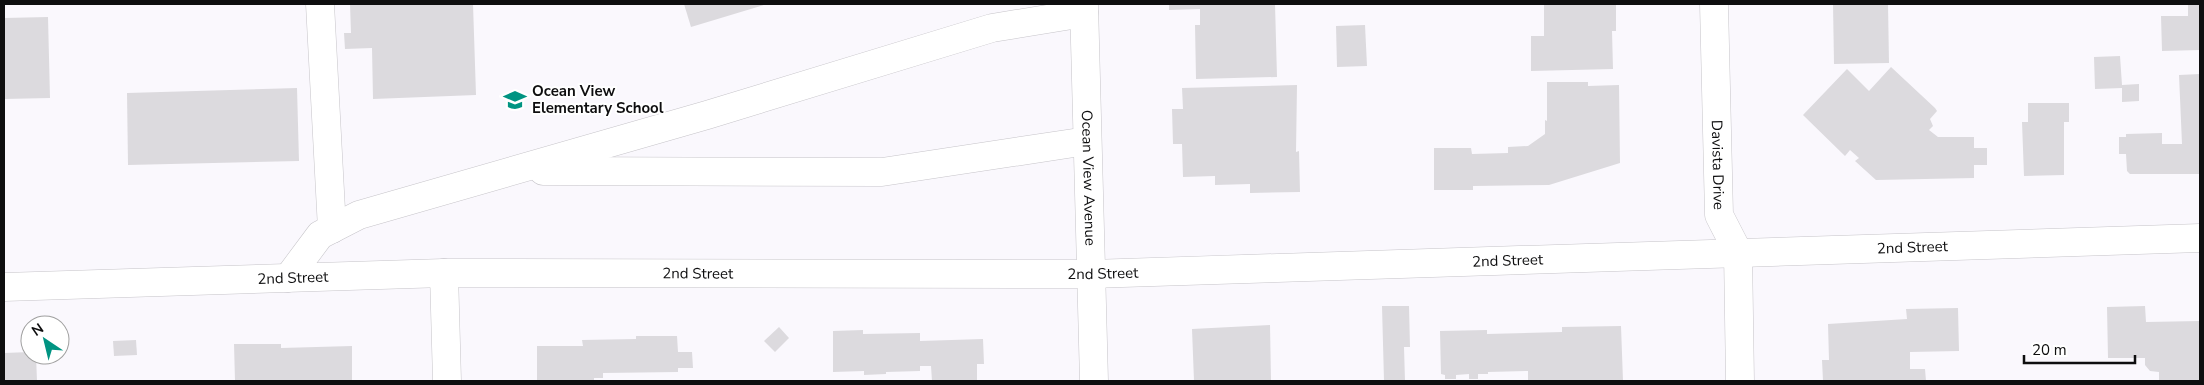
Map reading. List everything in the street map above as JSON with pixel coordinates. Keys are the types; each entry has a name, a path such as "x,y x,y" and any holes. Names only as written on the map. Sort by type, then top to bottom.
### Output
{"street":[{"path":"320,4 332,229"},
{"name":"Davista Drive","path":"1714,4 1718,216 1738,252 1740,381"},
{"path":"288,278 320,235 358,215 707,115 992,28 1084,9"},
{"name":"Ocean View Avenue","path":"1084,9 1094,381"},
{"path":"511,171 882,172 1087,142"},
{"name":"2nd Street","path":"4,288 444,272 1091,274 2200,238"},
{"path":"444,272 447,381"}],"building":[{"path":"350,4 473,4 476,95 373,99 372,48 345,49 344,33 351,33"},
{"path":"684,4 767,4 691,27"},
{"path":"1169,4 1275,4 1277,77 1196,79 1195,25 1200,25 1200,9 1169,10"},
{"path":"1544,4 1616,4 1616,31 1612,31 1613,69 1531,71 1531,36 1544,36"},
{"path":"1833,4 1888,4 1889,63 1834,64"},
{"path":"2188,4 2200,4 2200,50 2162,51 2161,16 2188,16"},
{"path":"48,17 50,98 4,99 4,18"},
{"path":"1365,25 1367,66 1337,67 1336,26"},
{"path":"2120,56 2122,85 2139,84 2139,101 2122,102 2122,88 2095,89 2094,57"},
{"path":"1891,67 1937,111 1930,119 1933,126 1929,130 1938,137 1974,137 1974,148 1987,148 1987,165 1974,165 1974,178 1876,180 1855,161 1859,158 1850,150 1845,156 1803,115 1847,69 1869,91"},
{"path":"2200,74 2200,174 2130,174 2127,171 2126,154 2119,154 2119,137 2126,137 2126,134 2162,133 2162,144 2182,144 2179,75"},
{"path":"1547,82 1588,82 1588,86 1619,85 1620,163 1549,185 1473,186 1473,190 1434,190 1434,148 1471,148 1472,154 1508,153 1508,147 1528,146 1545,134"},
{"path":"1297,85 1296,152 1299,151 1300,192 1250,193 1250,184 1215,185 1215,176 1183,177 1182,144 1173,144 1172,109 1183,109 1182,88"},
{"path":"297,88 299,161 128,165 127,93"},
{"path":"2028,103 2069,103 2069,122 2064,122 2064,175 2024,176 2022,122 2028,122"},
{"path":"1382,306 1409,306 1410,347 1404,347 1405,381 1384,381"},
{"path":"2145,306 2146,322 2200,321 2200,381 2159,381 2159,372 2150,371 2145,365 2145,358 2108,358 2107,307"},
{"path":"1958,308 1959,351 1910,352 1910,369 1925,369 1926,381 1823,381 1822,360 1829,360 1828,324 1907,319 1906,309"},
{"path":"1270,325 1271,381 1194,381 1192,329"},
{"path":"1621,326 1623,381 1528,381 1528,371 1488,372 1488,374 1478,374 1478,379 1469,379 1469,374 1456,375 1456,379 1445,379 1445,375 1441,374 1440,331 1487,330 1487,334 1562,332 1562,327"},
{"path":"779,327 789,338 775,352 764,341"},
{"path":"863,330 863,334 920,333 920,341 983,339 984,364 977,364 977,381 932,381 931,366 920,366 920,371 886,372 886,374 864,375 864,371 833,372 833,331"},
{"path":"636,336 677,336 678,352 692,352 693,368 678,368 678,372 603,373 603,378 594,378 594,381 537,381 537,346 583,346 582,340 636,339"},
{"path":"136,340 137,355 114,356 113,341"},
{"path":"234,344 281,344 281,348 352,346 352,381 235,381"},
{"path":"20,352 20,365 36,365 37,381 4,381 4,353"}],"place":[{"name":"Ocean View Elementary School","path":"515,100"}]}
